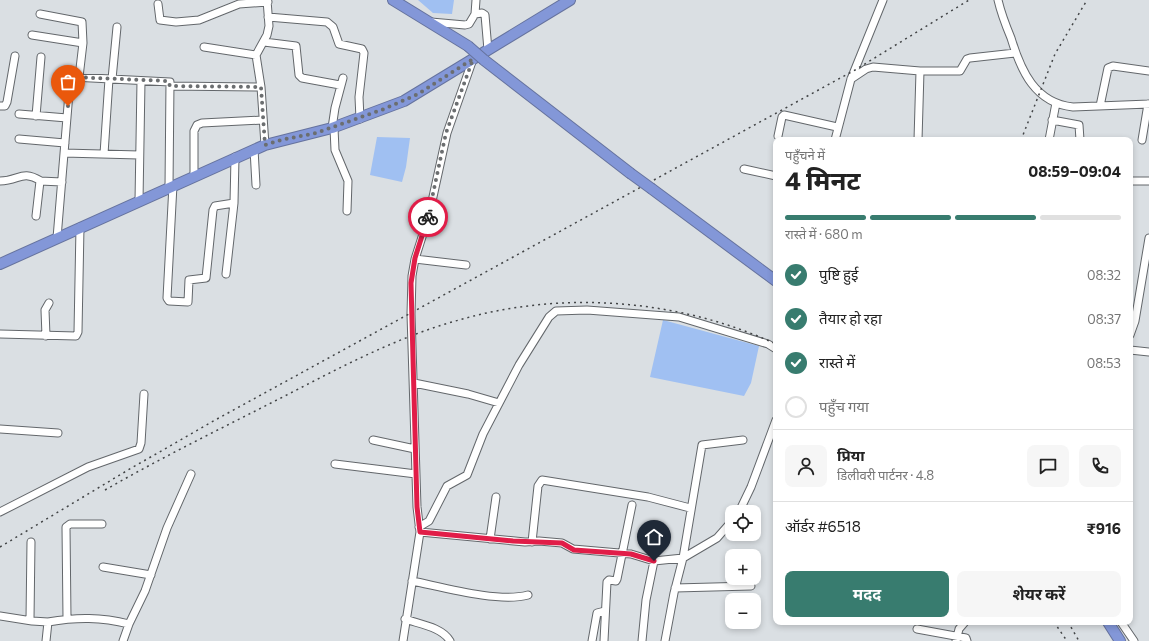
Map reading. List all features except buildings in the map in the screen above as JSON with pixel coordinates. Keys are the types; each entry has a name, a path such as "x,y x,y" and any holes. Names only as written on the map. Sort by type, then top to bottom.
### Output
{"highway":[{"path":"393,0 468,46 630,173 773,279"},
{"path":"0,264 254,149 333,128 360,119 408,99 570,0"},
{"path":"1110,625 1120,641"}],"street":[{"path":"431,22 465,25 470,24 474,14 476,0"},
{"path":"835,137 851,79 882,0"},
{"path":"998,0 1015,53 1030,84 1044,97 1056,103 1068,106 1149,104 1142,140"},
{"path":"158,4 160,20 176,22 199,20 239,4 268,1 269,26 264,42 256,54 261,87 265,145"},
{"path":"474,14 482,12 485,15 488,50"},
{"path":"40,14 82,22 83,43 79,77"},
{"path":"268,16 327,22 333,27 339,44 362,48 364,53 359,97 360,119"},
{"path":"104,154 117,27"},
{"path":"32,35 83,43"},
{"path":"264,42 296,46 299,75 302,78 342,82 333,128 338,158 348,181 347,211"},
{"path":"204,46 256,54"},
{"path":"851,79 866,69 873,68 920,71 960,71 967,59 970,58 1015,53"},
{"path":"0,106 5,106 7,102 15,56"},
{"path":"36,116 41,57"},
{"path":"403,641 420,529 415,449 411,283 415,258 429,215 446,133 473,59"},
{"path":"1100,106 1108,68 1113,66 1149,71"},
{"path":"918,137 920,71"},
{"path":"57,238 70,81 72,77 168,81 170,86 171,186 167,298 169,301 188,302 189,280 206,278 212,210 218,204 234,203"},
{"path":"139,201 141,81"},
{"path":"170,86 261,87"},
{"path":"1049,137 1056,103"},
{"path":"19,114 67,118"},
{"path":"778,136 782,117 784,115 837,127"},
{"path":"194,176 194,131 197,125 202,123 263,120"},
{"path":"1052,120 1079,126 1080,137"},
{"path":"19,139 65,143"},
{"path":"254,149 256,185"},
{"path":"64,153 139,155"},
{"path":"226,274 234,203 235,157"},
{"path":"744,169 773,175"},
{"path":"0,181 15,180 24,174 32,175 40,181 62,182"},
{"path":"36,216 40,181"},
{"path":"1133,181 1149,181"},
{"path":"0,334 76,336 78,332 80,228"},
{"path":"1133,327 1149,238"},
{"path":"415,258 466,265"},
{"path":"46,336 45,310 49,303"},
{"path":"420,529 429,521 447,486 467,475 483,434 499,403 519,365 552,313 560,310 587,310 680,317 768,344 773,347"},
{"path":"1133,350 1149,352"},
{"path":"414,383 468,394 499,403"},
{"path":"0,512 88,467 139,449 141,443 144,394"},
{"path":"0,429 58,433"},
{"path":"742,505 752,487 773,431"},
{"path":"373,440 415,449"},
{"path":"665,641 675,588 683,558 690,508 702,445 743,440"},
{"path":"335,464 416,474"},
{"path":"123,641 129,624 145,592 167,528 191,474"},
{"path":"532,542 538,486 542,480 648,498 690,508"},
{"path":"490,539 496,498"},
{"path":"604,641 607,582 609,580 617,580 632,505"},
{"path":"67,618 66,527 70,524 102,524"},
{"path":"420,529 490,539 562,543 574,550 631,554 654,561 683,558 717,538 725,529"},
{"path":"31,542 30,618 32,621"},
{"path":"642,641 646,600 654,561"},
{"path":"103,567 151,575"},
{"path":"412,581 493,596 528,595"},
{"path":"675,588 752,586"},
{"path":"592,641 597,613 605,611"},
{"path":"0,616 48,622 67,618 92,617 129,624"},
{"path":"406,619 438,630 450,641"},
{"path":"46,641 48,622"},
{"path":"956,639 959,629 962,625"},
{"path":"1123,625 1134,641"},
{"path":"917,629 956,639 966,638 967,641"}],"water":[{"path":"418,0 454,0 452,14 433,13"},
{"path":"377,137 410,138 406,167 402,182 370,175"},
{"path":"663,320 759,346 751,383 744,396 650,377"}],"railway":[{"path":"0,547 128,470 217,419 855,70 969,0"},
{"path":"1022,137 1055,54 1087,0"},
{"path":"105,490 188,445 317,379 387,346 434,327 498,311 538,305 579,303 620,304 660,309 700,317 739,329 773,343"},
{"path":"1056,625 1067,641"},
{"path":"1070,625 1079,641"}],"way so far":[{"path":"68,106 70,81 72,77 168,81 170,82 170,86 224,88 261,87 265,145 297,136 316,133 360,119 404,101 418,94 473,59 446,133 428,217"}],"route":[{"path":"428,217 415,258 411,283 417,507 420,532 524,542 539,541 562,543 574,550 631,554 642,559 654,561"}]}
